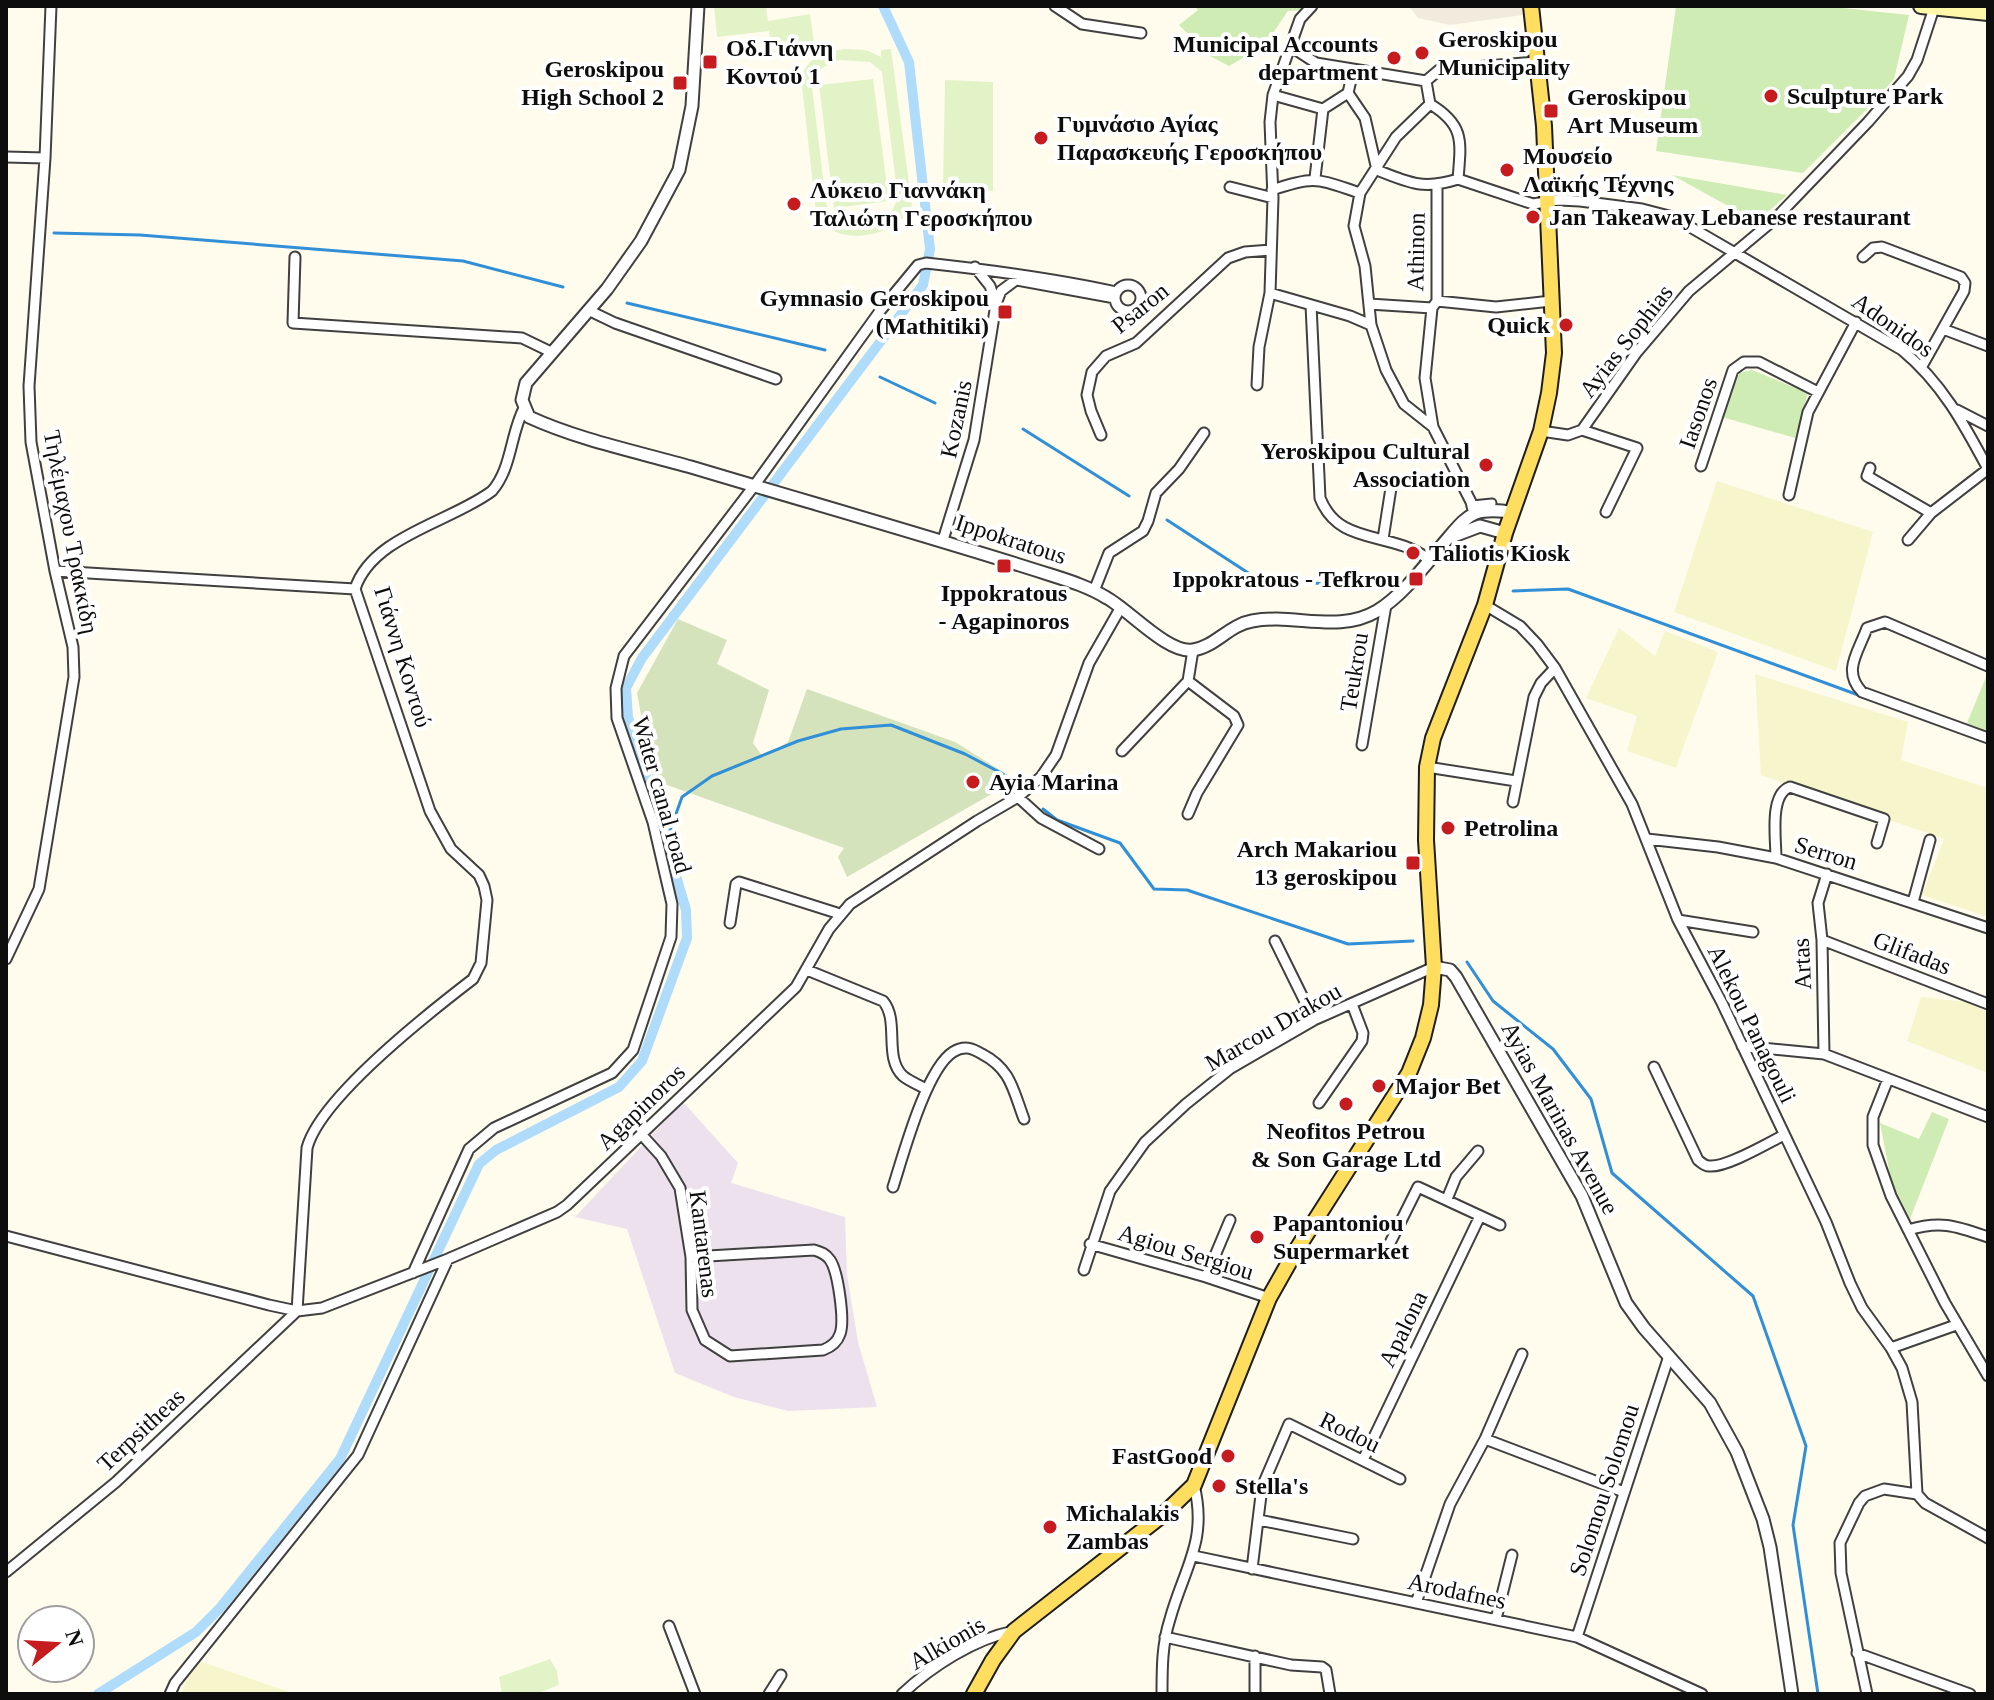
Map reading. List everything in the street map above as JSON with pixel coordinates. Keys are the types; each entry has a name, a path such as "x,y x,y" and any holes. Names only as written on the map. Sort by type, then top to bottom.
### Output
{"main road":[{"path":"974,1694 1014,1631 1165,1513 1194,1485 1269,1298 1409,1073 1429,1021 1434,967 1426,840 1427,767 1433,738 1485,605 1511,512 1541,431 1554,353 1544,126 1531,6"},
{"path":"1928,7 1983,10"}],"street":[{"name":"Τηλέμαχου Τρακκίδη","path":"6,959 39,889 74,677 73,647 31,442 29,386 45,158 51,6"},
{"name":"Γιάννη Κοντού","path":"297,1311 307,1148 312,1131 373,1062 478,973 487,900 479,875 451,849 430,811 355,589 359,579 385,549 492,491 502,477 514,429 524,408 522,400 526,383 607,289 641,241 679,170 692,106 698,6"},
{"path":"1055,6 1082,24 1141,33"},
{"path":"1257,385 1259,347 1270,293 1270,122 1273,95 1300,19 1312,6"},
{"name":"Ayias Sophias","path":"1541,431 1568,435 1582,430 1637,352 1689,291 1775,219 1868,122 1908,76 1917,60 1928,7"},
{"path":"1290,46 1316,63 1426,81 1439,70 1536,62"},
{"path":"1273,95 1323,109 1348,93 1353,71"},
{"path":"1426,81 1430,104 1446,115 1461,140 1458,179"},
{"path":"1348,93 1365,118 1377,170"},
{"path":"1430,104 1396,137 1360,193 1354,226 1365,266 1371,325 1395,389 1404,404 1433,427 1473,509"},
{"path":"1315,178 1323,109"},
{"path":"6,157 45,158"},
{"path":"1377,170 1415,184 1437,186"},
{"path":"1230,187 1272,194 1304,179 1315,178 1360,193"},
{"name":"Adonidos","path":"1458,179 1533,204 1580,201 1642,209 1673,217 1902,350 1922,366 1957,410 1988,469"},
{"name":"Athinon","path":"1433,427 1425,378 1435,305 1437,186 1458,179"},
{"path":"1795,181 1809,183"},
{"path":"1863,257 1873,248 1882,247 1961,277 1965,283 1964,291 1922,366"},
{"name":"Psaron","path":"1101,435 1087,395 1092,372 1106,356 1136,343 1228,258 1245,252 1271,250"},
{"path":"295,257 293,323 522,338 551,352"},
{"name":"Water canal road","path":"416,1271 469,1149 494,1128 612,1073 633,1050 671,937 672,904 653,822 617,718 616,688 624,656 757,487 880,311 920,265 975,267"},
{"path":"975,267 1049,277 1116,295 1016,280 1001,291 996,304"},
{"path":"975,267 990,286 996,304"},
{"path":"1270,293 1371,325"},
{"path":"1369,304 1496,307 1551,301"},
{"name":"Kozanis","path":"943,540 974,440 996,304"},
{"path":"1311,305 1320,498 1331,519 1345,529 1411,547 1428,559"},
{"path":"588,310 615,323 776,379"},
{"path":"1789,495 1808,412 1856,322"},
{"path":"1943,329 1988,346"},
{"name":"Iasonos","path":"1701,466 1733,370 1744,362 1759,362 1818,392"},
{"name":"Ippokratous","path":"524,408 529,417 541,423 943,540 1094,591 1177,647 1193,650"},
{"path":"1957,410 1988,426"},
{"path":"1582,430 1637,448 1606,512"},
{"path":"1094,591 1109,553 1143,531 1156,493 1179,469 1204,433"},
{"path":"1979,452 1988,446"},
{"path":"1870,468 1867,476 1931,513"},
{"path":"1908,540 1931,513 1988,469"},
{"path":"1383,539 1391,488"},
{"path":"1122,751 1188,681 1193,650 1214,641 1232,627 1261,619 1349,621 1376,612 1408,584 1473,509 1492,503"},
{"path":"1473,509 1511,512"},
{"path":"1447,539 1480,526 1505,533"},
{"path":"55,571 355,589"},
{"name":"Teukrou","path":"1362,745 1386,605"},
{"name":"Alekou Panagouli","path":"1485,605 1529,633 1555,668 1621,782 1678,920 1826,1222 1862,1308 1891,1348 1908,1383 1912,1402 1917,1494"},
{"name":"Agapinoros","path":"6,1236 297,1311 330,1305 557,1212 796,987 840,914 880,883 1018,797 1041,777 1056,755 1089,663 1121,607"},
{"path":"1988,666 1885,622 1867,628 1851,670 1853,682 1862,692 1988,738"},
{"path":"1513,802 1534,697 1541,683 1555,668"},
{"path":"1188,681 1234,716 1238,725 1188,814"},
{"path":"1427,767 1516,781"},
{"path":"1776,858 1777,799 1784,789 1790,787 1884,819 1877,843"},
{"path":"1018,797 1041,818 1099,849"},
{"name":"Serron","path":"1647,839 1718,847 1776,858 1988,928"},
{"path":"1913,902 1930,840"},
{"name":"Artas","path":"1824,1054 1822,940 1818,903 1827,874"},
{"path":"730,923 736,884 739,882 840,914"},
{"path":"1678,920 1753,932"},
{"name":"Glifadas","path":"1822,940 1988,1004"},
{"path":"1275,941 1314,1020"},
{"name":"Marcou Drakou","path":"1084,1270 1090,1244 1110,1191 1145,1142 1231,1068 1314,1020 1434,967"},
{"name":"Ayias Marinas Avenue","path":"1434,967 1450,970 1456,977 1582,1196 1626,1303 1710,1403 1725,1426 1763,1519 1776,1574 1792,1694"},
{"path":"807,970 883,1001 891,1018 898,1068 902,1075 926,1089"},
{"path":"1319,1103 1362,1041 1363,1033 1352,1004"},
{"path":"1742,1046 1824,1054 1988,1117"},
{"path":"893,1187 926,1089 949,1054 955,1050 971,1048 1004,1069 1024,1119"},
{"path":"1654,1067 1698,1160 1703,1164 1720,1165 1784,1135"},
{"path":"1888,1079 1873,1117 1873,1145 1891,1196 1956,1325 1988,1376"},
{"name":"Kantarenas","path":"641,1134 661,1156 680,1188 691,1257 692,1310 705,1340 730,1356 823,1350 838,1339 843,1324 835,1270 821,1252 691,1257"},
{"path":"1447,1199 1456,1177 1478,1151"},
{"path":"1389,1245 1418,1187 1500,1225"},
{"name":"Apalona","path":"1363,1460 1480,1216"},
{"path":"1206,1277 1230,1220"},
{"path":"1908,1230 1930,1223 1953,1225 1988,1237"},
{"name":"Agiou Sergiou","path":"1090,1244 1269,1298"},
{"path":"170,1694 175,1683 358,1455 444,1260"},
{"name":"Terpsitheas","path":"6,1572 116,1482 297,1311"},
{"path":"1891,1348 1956,1325"},
{"path":"1416,1603 1450,1504 1485,1439 1522,1354"},
{"name":"Solomou Solomou","path":"1577,1637 1669,1356"},
{"name":"Rodou","path":"1252,1569 1262,1487 1289,1424 1400,1479"},
{"path":"1485,1439 1624,1492"},
{"path":"1162,1694 1165,1637 1194,1556 1198,1524 1194,1485"},
{"path":"1867,1694 1841,1573 1840,1543 1859,1503 1865,1496 1884,1489 1917,1494 1925,1503 1988,1538"},
{"path":"1259,1520 1353,1539"},
{"path":"1496,1619 1512,1555"},
{"name":"Arodafnes","path":"1194,1556 1577,1637 1702,1694"},
{"path":"669,1626 695,1694"},
{"name":"Alkionis","path":"902,1694 961,1652 995,1635 1014,1631"},
{"path":"1165,1637 1291,1665 1322,1667 1326,1670 1330,1694"},
{"path":"1857,1653 1970,1694"},
{"path":"1255,1656 1255,1694"},
{"path":"769,1694 781,1675"}],"shaded area":[{"path":"1409,6 1523,6 1523,15 1450,25 1418,18"},
{"path":"1717,481 1873,532 1836,671 1674,612"},
{"path":"1619,628 1655,656 1665,631 1718,652 1676,768 1627,751 1637,716 1586,698"},
{"path":"1755,674 1908,722 1901,760 1988,788 1988,917 1922,895 1944,839 1761,775"},
{"path":"1921,997 1966,1002 1988,1012 1988,1073 1907,1041"},
{"path":"683,1102 738,1163 731,1183 845,1217 847,1275 858,1342 877,1407 788,1411 734,1397 675,1373 627,1229 575,1217"},
{"path":"199,1661 295,1694 181,1694 190,1672"}],"green space":[{"path":"714,6 766,6 768,21 810,14 815,49 773,56 769,31 717,37"},
{"path":"1194,6 1308,6 1305,10 1288,11 1264,46 1229,66 1210,56 1179,25 1198,10"},
{"name":"Sculpture Park","path":"1676,6 1824,6 1909,15 1894,79 1803,173 1656,151"},
{"path":"845,49 866,50 881,57 881,50 891,49 913,214 889,228 855,236 828,228 816,212 801,77 813,60","holes":["840,60 870,62 882,72 898,198 885,217 858,225 841,221 826,203 812,87 818,72 830,64"]},
{"path":"873,79 889,201 834,208 819,85"},
{"path":"945,80 993,82 993,191 943,187"},
{"path":"1672,175 1787,195 1757,222"},
{"path":"1752,370 1808,393 1795,438 1722,417 1739,373"},
{"path":"678,619 727,640 717,664 769,690 753,743 763,757 788,742 807,689 955,742 1016,780 847,877 838,857 844,848 653,780 637,693"},
{"path":"1988,678 1988,734 1967,723"},
{"path":"1932,1112 1949,1119 1910,1219 1891,1180 1880,1123 1919,1139"},
{"path":"550,1659 557,1671 559,1685 535,1694 502,1694 499,1677"}],"waterway":[{"path":"654,802 628,717 626,688 642,658 923,285 930,249 909,62 883,6"},
{"path":"54,233 140,235 463,261 563,287"},
{"path":"627,303 825,350"},
{"path":"880,377 935,403"},
{"path":"1023,429 1129,496"},
{"path":"1167,520 1256,578 1374,588"},
{"path":"1513,591 1568,589 1861,696"},
{"path":"666,842 682,797 712,776 798,741 841,729 891,725 965,754 1003,774"},
{"path":"1043,809 1057,820 1120,843 1154,889 1187,890 1348,944 1413,941"},
{"path":"98,1694 196,1632 220,1608 340,1459 479,1164 496,1150 619,1087 642,1061 687,938 686,910 666,842"},
{"path":"1467,962 1493,1001 1553,1049 1591,1099 1612,1173 1753,1296 1806,1446 1793,1525 1818,1694"}],"place":[{"name":"Geroskipou Municipality","path":"1422,53"},
{"name":"Municipal Accounts department","path":"1394,58"},
{"name":"Οδ.Γιάννη Κοντού 1","path":"710,62"},
{"name":"Geroskipou High School 2","path":"680,83"},
{"name":"Sculpture Park","path":"1771,96"},
{"name":"Geroskipou Art Museum","path":"1551,111"},
{"name":"Γυμνάσιο Αγίας Παρασκευής Γεροσκήπου","path":"1041,138"},
{"name":"Μουσείο Λαϊκής Τέχνης","path":"1507,170"},
{"name":"Λύκειο Γιαννάκη Ταλιώτη Γεροσκήπου","path":"794,204"},
{"name":"Jan Takeaway Lebanese restaurant","path":"1533,217"},
{"name":"Gymnasio Geroskipou (Mathitiki)","path":"1005,312"},
{"name":"Quick","path":"1566,325"},
{"name":"Yeroskipou Cultural Association","path":"1486,465"},
{"name":"Taliotis Kiosk","path":"1413,553"},
{"name":"Ippokratous - Agapinoros","path":"1004,566"},
{"name":"Ippokratous - Tefkrou","path":"1416,579"},
{"name":"Ayia Marina","path":"973,782"},
{"name":"Petrolina","path":"1448,828"},
{"name":"Arch Makariou 13 geroskipou","path":"1413,863"},
{"name":"Major Bet","path":"1379,1086"},
{"name":"Neofitos Petrou & Son Garage Ltd","path":"1346,1104"},
{"name":"Papantoniou Supermarket","path":"1257,1237"},
{"name":"FastGood","path":"1228,1456"},
{"name":"Stella's","path":"1219,1486"},
{"name":"Michalakis Zambas","path":"1050,1527"}]}
